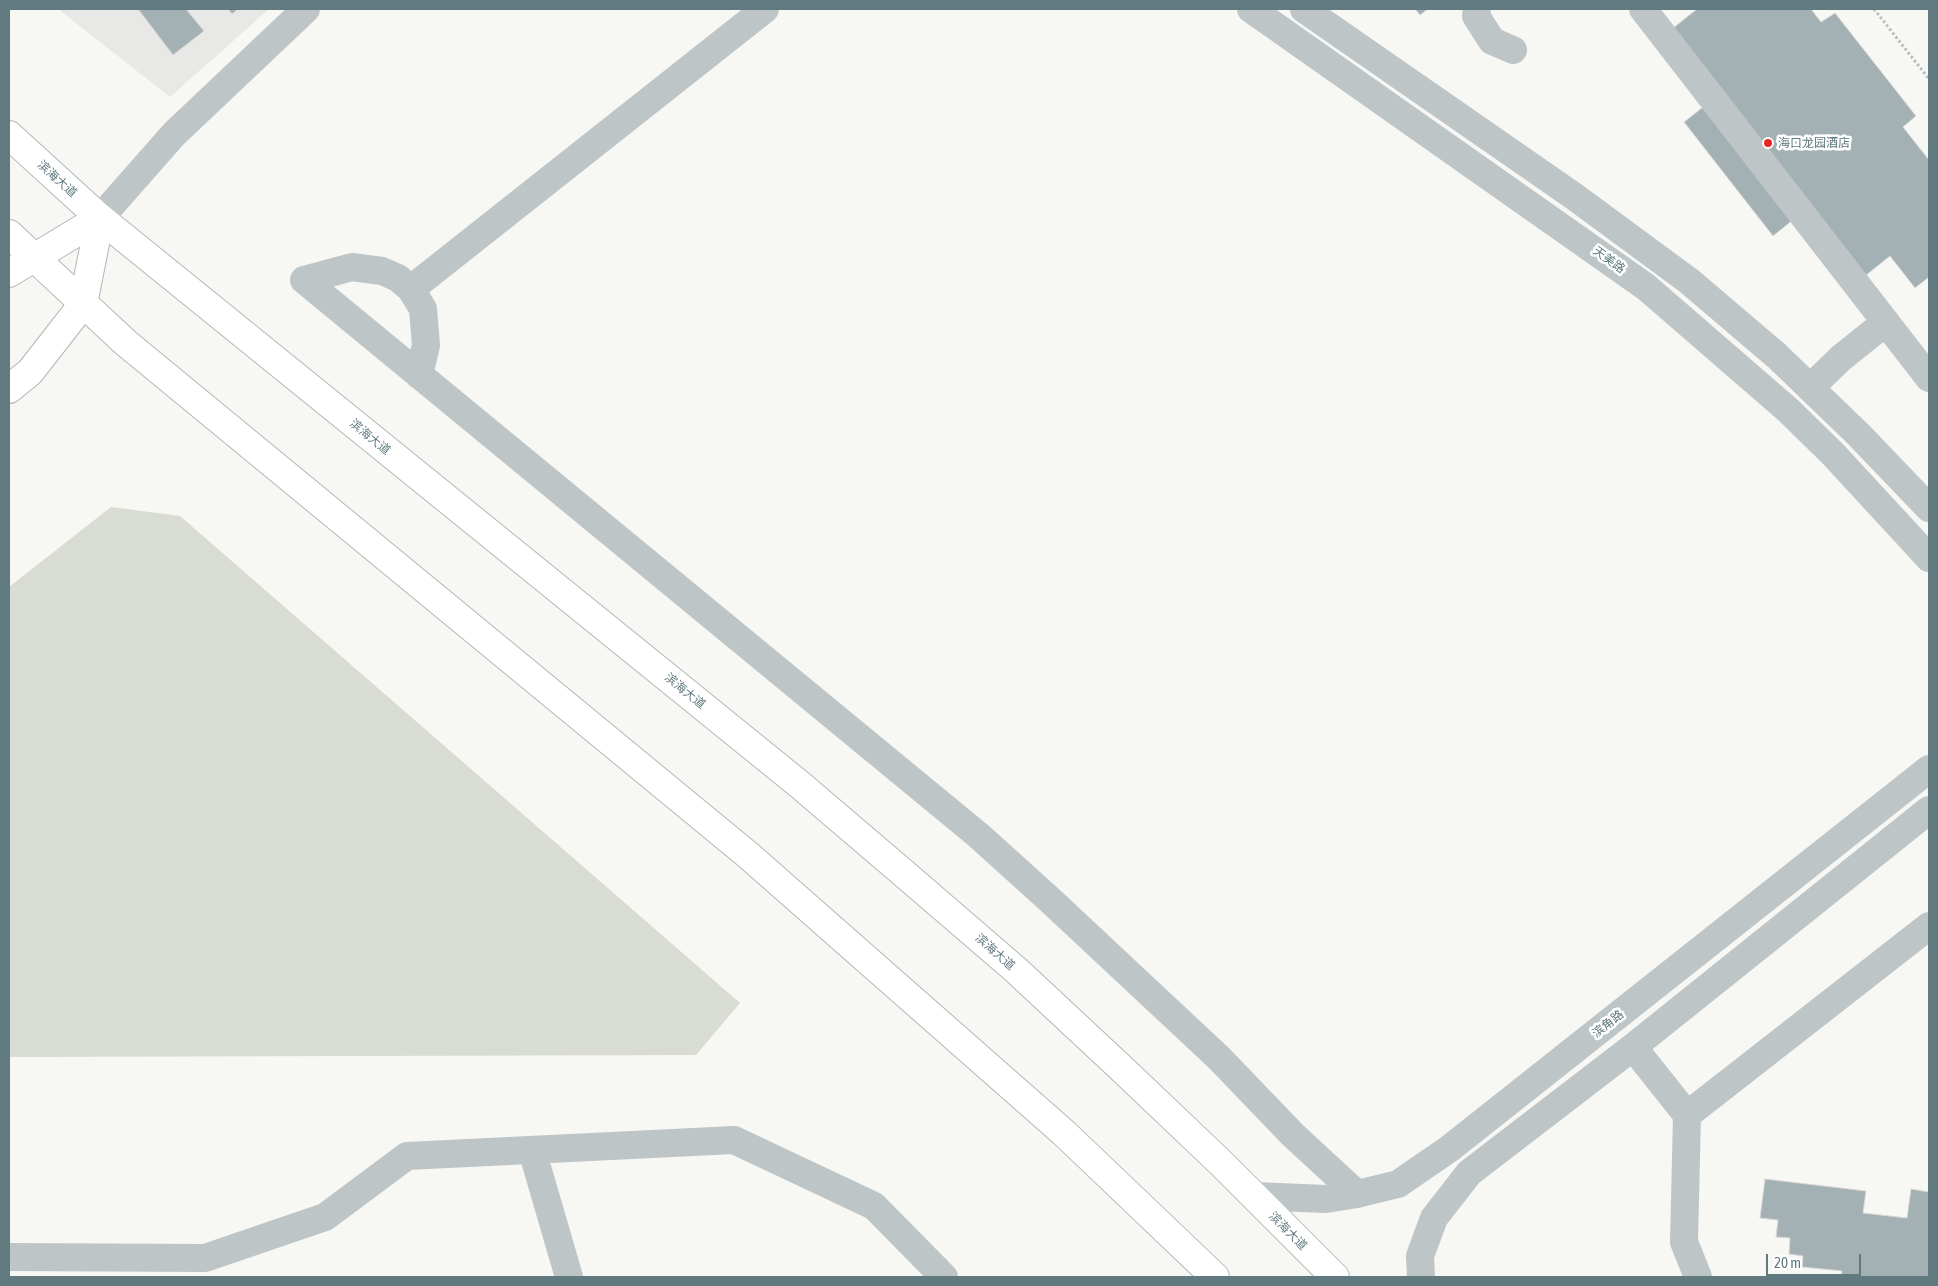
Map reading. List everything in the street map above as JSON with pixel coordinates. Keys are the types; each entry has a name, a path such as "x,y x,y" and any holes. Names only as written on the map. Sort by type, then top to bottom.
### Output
{"main road":[{"name":"滨海大道","path":"9,135 100,218 807,790 1016,970 1254,1196 1335,1277"},
{"path":"9,273 100,218"},
{"path":"9,389 30,372 83,304 100,218"},
{"path":"9,234 126,343 748,855 1064,1134 1215,1277"}],"street":[{"path":"100,218 174,134 306,9"},
{"path":"411,289 765,9"},
{"name":"天美路","path":"1251,9 1646,288 1788,410 1834,454 1929,558"},
{"path":"1304,9 1645,247 1733,318 1810,388 1929,508"},
{"path":"1477,9 1476,16 1492,41 1513,50"},
{"path":"1643,9 1929,378"},
{"path":"419,375 426,345 426,326 423,309 411,289 398,278 382,271 352,267 304,280 419,375 978,835 1219,1058 1293,1135 1357,1194"},
{"path":"1810,388 1841,358 1886,322"},
{"name":"滨角路","path":"1254,1196 1326,1199 1398,1184 1449,1149 1929,769"},
{"path":"1421,1277 1420,1256 1434,1218 1469,1173 1633,1047 1929,810"},
{"path":"1687,1115 1929,926"},
{"path":"1633,1047 1687,1115 1684,1242 1698,1277"},
{"path":"9,1257 61,1267 205,1258 325,1217 407,1156 734,1140 874,1206 944,1277"},
{"path":"532,1150 569,1277"}],"path":[{"path":"1874,9 1929,80"}],"shaded area":[{"path":"58,9 269,9 170,97"},
{"path":"111,507 180,516 740,1003 696,1055 9,1057 9,587"}],"building":[{"path":"138,9 186,9 204,31 173,55"},
{"path":"228,9 238,9 232,14"},
{"path":"1415,9 1428,9 1420,15"},
{"path":"1697,9 1811,9 1821,22 1835,13 1916,116 1903,127 1929,160 1929,277 1915,288 1890,256 1865,276 1810,206 1773,236 1684,122 1721,93 1672,29"},
{"path":"1765,1179 1866,1191 1863,1213 1907,1218 1911,1189 1929,1192 1929,1277 1841,1277 1842,1271 1802,1267 1803,1256 1789,1254 1790,1238 1776,1237 1778,1220 1760,1218"}],"place":[{"name":"海口龙园酒店","path":"1768,143"}]}
